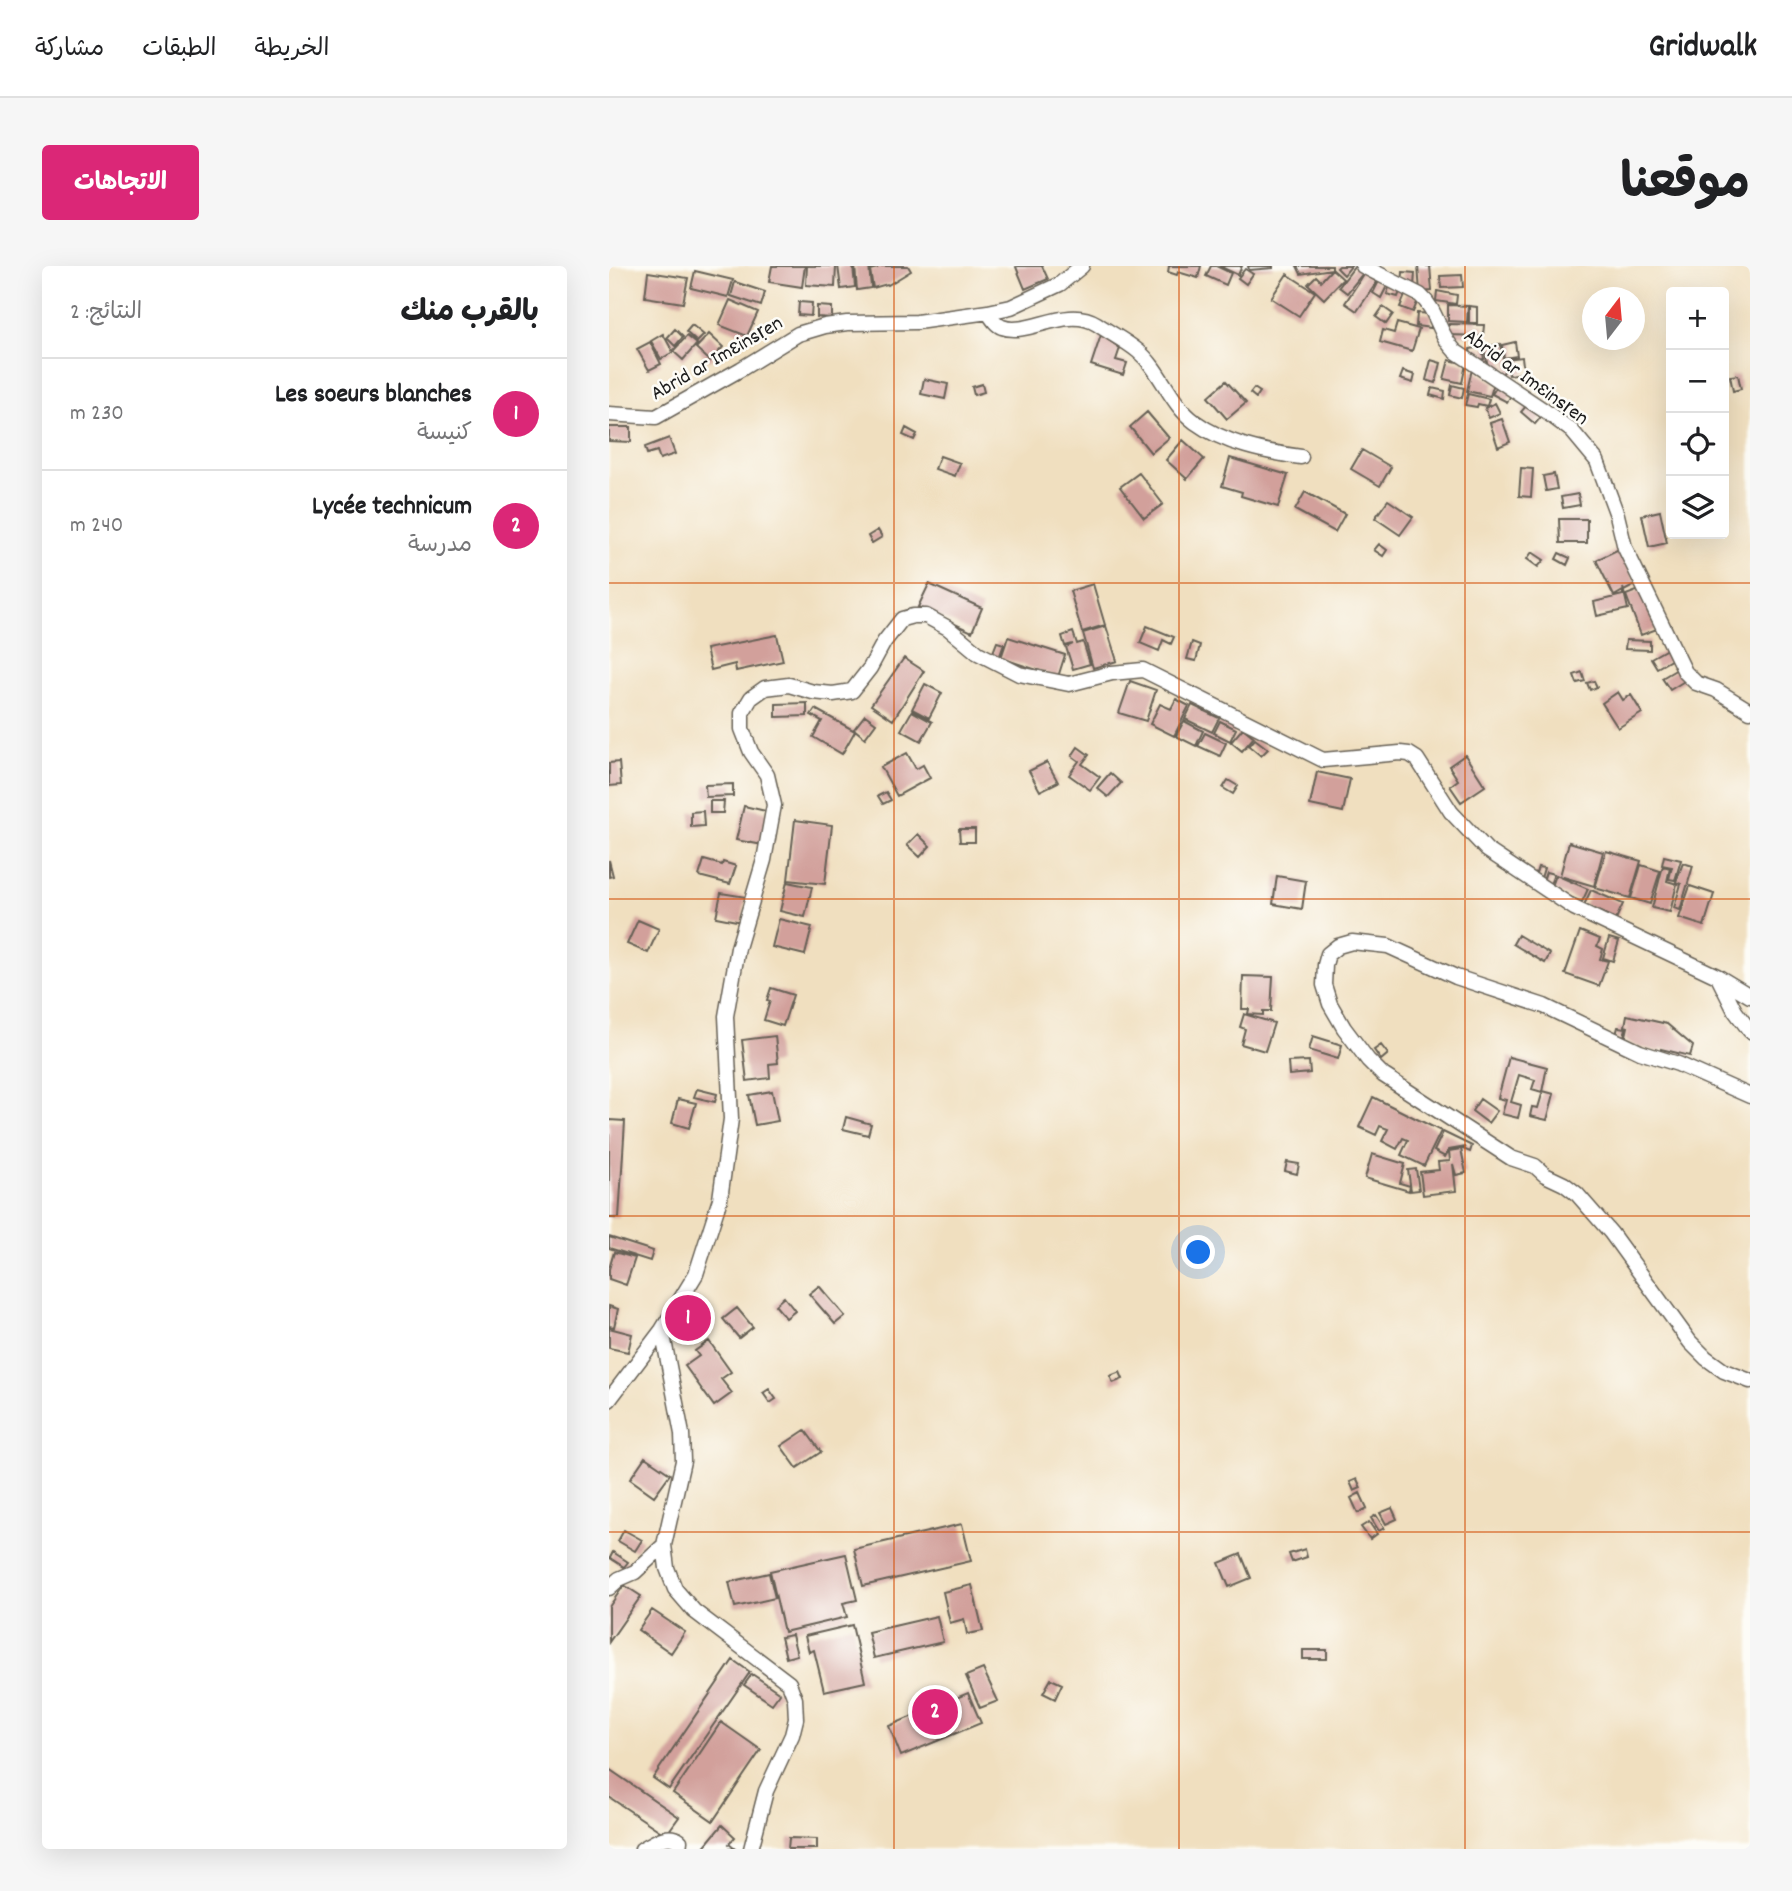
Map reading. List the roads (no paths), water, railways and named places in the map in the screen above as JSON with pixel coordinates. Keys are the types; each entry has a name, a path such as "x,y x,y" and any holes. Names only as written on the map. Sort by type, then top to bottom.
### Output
{"street":[{"name":"Abrid ar Imɛinsṛen","path":"609,414 656,417 798,334 847,323 917,322 1011,307 1060,285 1082,266"},
{"name":"Abrid ar Imɛinsṛen","path":"1363,266 1420,295 1427,302 1445,341 1455,351 1572,431 1597,461 1618,515 1625,548 1685,672 1696,683 1716,690 1750,711"},
{"path":"988,312 1000,327 1007,328 1023,328 1071,318 1093,322 1139,351 1180,408 1194,422 1250,448 1301,457"},
{"path":"609,1400 662,1330 696,1275 720,1199 731,1119 726,1016 738,948 764,860 774,805 767,775 751,752 742,729 742,713 751,698 765,688 789,685 813,692 834,694 852,691 902,619 926,617 948,628 978,653 1019,674 1069,684 1112,673 1143,670 1323,760 1409,754 1422,765 1451,812 1487,850 1574,908 1717,976 1750,996"},
{"path":"1750,1096 1678,1064 1640,1052 1544,1006 1456,976 1388,946 1352,942 1339,946 1328,954 1324,985 1330,1004 1368,1060 1383,1075 1474,1135 1511,1158 1535,1166 1577,1194 1611,1233 1690,1342 1724,1371 1750,1381"},
{"path":"1717,976 1735,1012 1750,1031"},
{"path":"662,1330 681,1434 683,1461 664,1545 667,1568 675,1589 694,1611 789,1683 795,1699 796,1719 792,1735 766,1791 751,1849"},
{"path":"609,1588 619,1579 635,1572 664,1545"},
{"path":"642,1849 663,1838 671,1837 680,1841 679,1849"}],"place":[{"name":"Les soeurs blanches","path":"688,1318"},
{"name":"Lycée technicum","path":"935,1712"}]}
